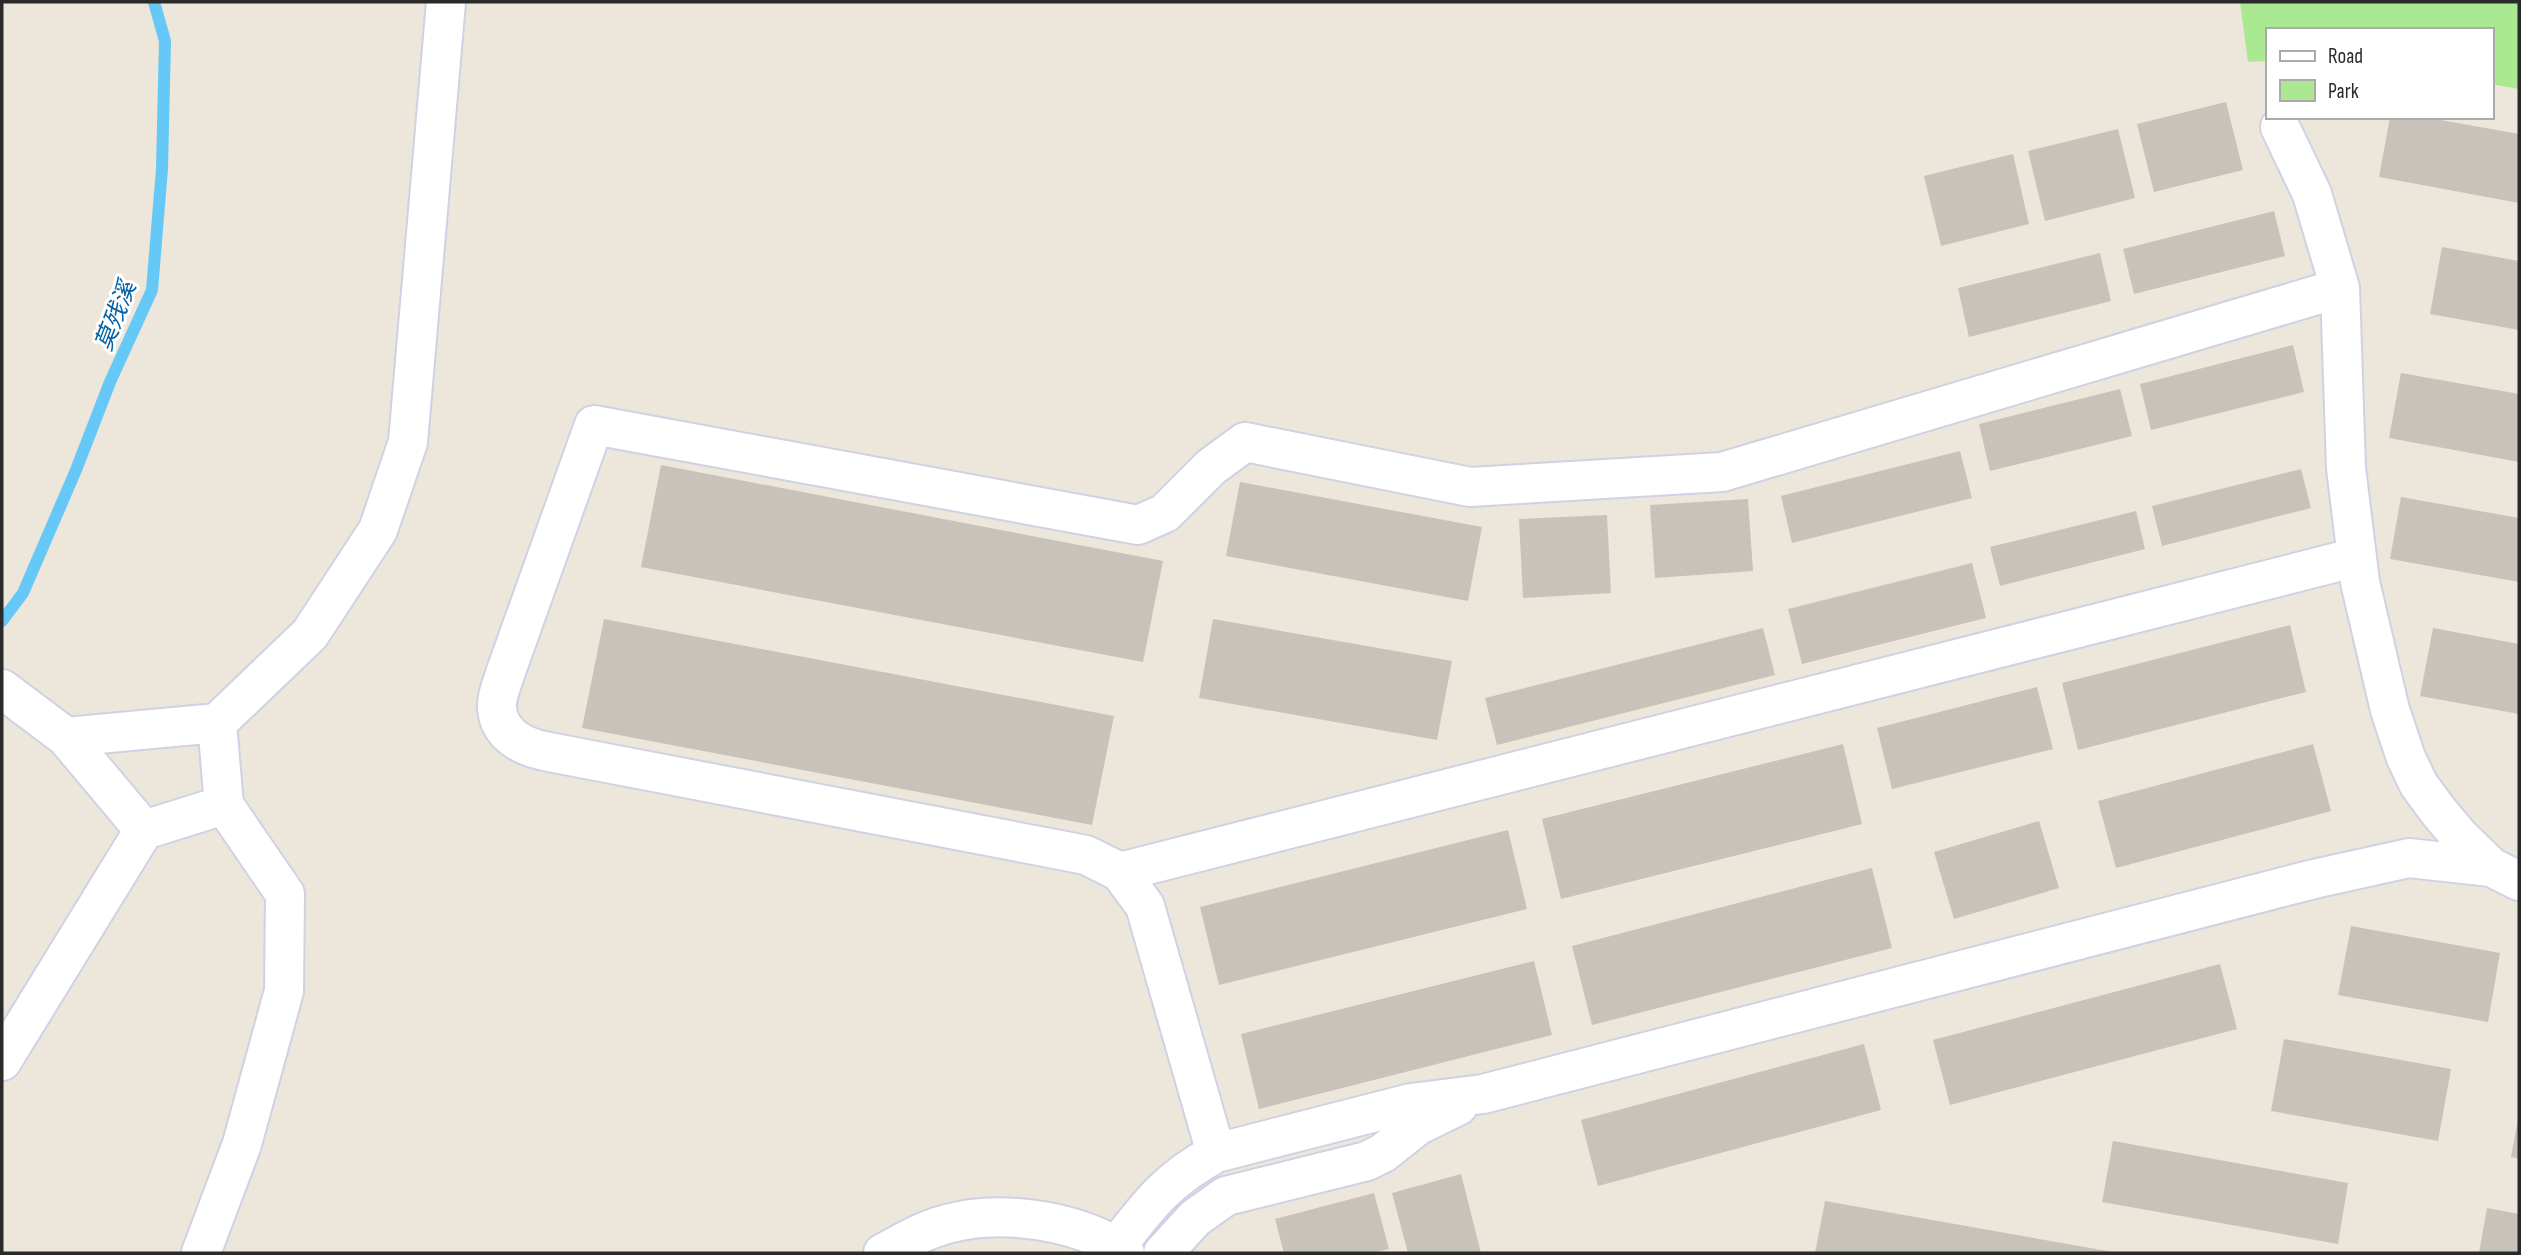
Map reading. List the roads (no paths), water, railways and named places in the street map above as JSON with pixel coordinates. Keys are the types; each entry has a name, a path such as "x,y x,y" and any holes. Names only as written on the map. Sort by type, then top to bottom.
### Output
{"street":[{"path":"66,737 217,723 310,634 378,530 408,442 446,2"},
{"path":"2280,127 2312,194 2340,288 2346,468 2360,582 2390,710 2406,758 2419,785 2460,837 2505,874"},
{"path":"1216,1153 1145,906 1120,872 1086,855 525,747 503,728 497,706 505,674 594,425 1138,525 1165,513 1211,467 1245,442 1470,486 1722,472 2340,288"},
{"path":"1120,872 2357,557"},
{"path":"2,690 66,737 144,830"},
{"path":"201,1253 242,1144 284,991 285,894 224,805 217,723"},
{"path":"2,1061 144,830 224,805"},
{"path":"883,1253 948,1223 985,1218 1034,1220 1075,1228 1120,1250 1162,1189 1191,1166 1216,1153 1411,1103 1483,1094 2314,878 2409,858 2505,874"},
{"path":"1163,1253 1195,1218 1226,1196 1367,1161 1383,1153 1417,1126 1483,1094"}],"waterway":[{"name":"莫残溪","path":"2,621 23,593 76,470 110,382 152,290 162,169 165,41 154,2"}]}
